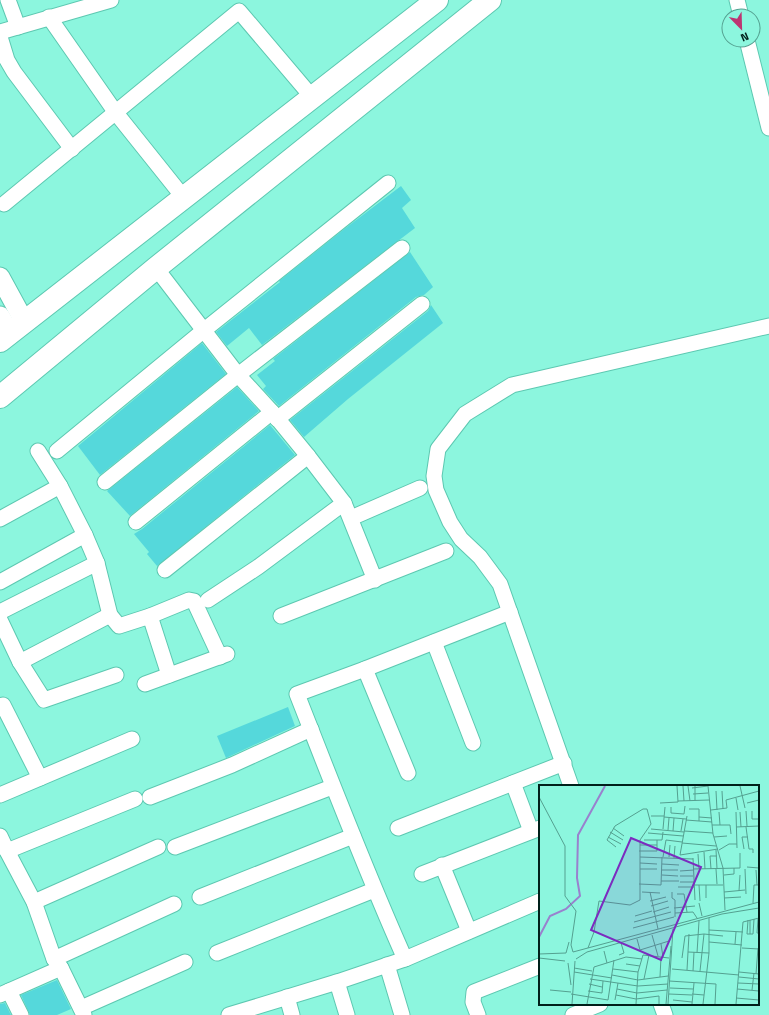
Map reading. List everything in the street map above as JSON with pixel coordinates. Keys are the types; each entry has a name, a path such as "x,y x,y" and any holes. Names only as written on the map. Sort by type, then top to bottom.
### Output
{"main road":[{"path":"8,328 184,198 437,0"},
{"path":"0,397 156,268 490,0"}],"street":[{"path":"8,0 18,27"},
{"path":"0,32 111,0"},
{"path":"4,204 239,11 312,97"},
{"path":"49,17 116,113 184,198"},
{"path":"0,37 7,60 14,72 72,149"},
{"path":"749,48 769,128"},
{"path":"57,451 203,331 388,183"},
{"path":"105,482 238,375 402,248"},
{"path":"156,268 238,375 308,456 344,503 375,580"},
{"path":"0,277 8,328"},
{"path":"136,522 422,304"},
{"path":"571,785 500,584 480,557 461,539 450,522 436,490 434,476 438,449 465,414 512,385 769,326"},
{"path":"38,451 60,486 85,535 97,563 110,615 119,626 150,616 189,600 194,601 223,655 145,684"},
{"path":"165,570 308,456"},
{"path":"0,519 60,486"},
{"path":"351,518 420,488"},
{"path":"208,600 258,568 344,503"},
{"path":"0,582 85,535"},
{"path":"281,616 446,551"},
{"path":"0,612 97,563"},
{"path":"405,959 374,890 332,787 297,694 510,612"},
{"path":"20,662 110,615"},
{"path":"150,616 169,675"},
{"path":"0,620 20,662 44,700 116,675"},
{"path":"434,642 473,743"},
{"path":"365,669 408,773"},
{"path":"3,705 40,778"},
{"path":"150,797 232,765 311,729"},
{"path":"0,795 132,739"},
{"path":"398,828 564,763"},
{"path":"422,874 536,829 513,783"},
{"path":"175,848 332,787"},
{"path":"6,851 134,799"},
{"path":"0,836 6,851 34,902 57,963 82,1012 184,962"},
{"path":"200,897 353,836"},
{"path":"34,902 158,847"},
{"path":"442,865 469,931"},
{"path":"217,953 374,890"},
{"path":"229,1015 337,982 405,959 539,901"},
{"path":"21,1015 5,993 57,963 174,904"},
{"path":"387,965 402,1015"},
{"path":"478,1015 473,1002 474,992 539,966"},
{"path":"337,982 347,1015"},
{"path":"286,997 292,1015"},
{"path":"573,1015 598,1005"},
{"path":"661,1005 665,1015"}],"building":[{"path":"401,186 411,200 402,208 415,228 262,345 249,328 227,346 216,332 343,230"},
{"path":"410,252 433,287 424,295 416,297 279,406 263,389 266,386 257,375 275,361 273,359"},
{"path":"431,305 443,323 348,399 304,437 290,420 428,311"},
{"path":"202,343 226,374 100,475 78,446"},
{"path":"237,387 259,411 130,516 107,491"},
{"path":"270,425 295,455 157,566 147,554 149,552 134,534"},
{"path":"288,707 295,726 226,758 217,736"},
{"path":"57,980 71,1009 57,1015 30,1015 21,995"},
{"path":"5,1003 11,1015 0,1015 0,1004"}]}
